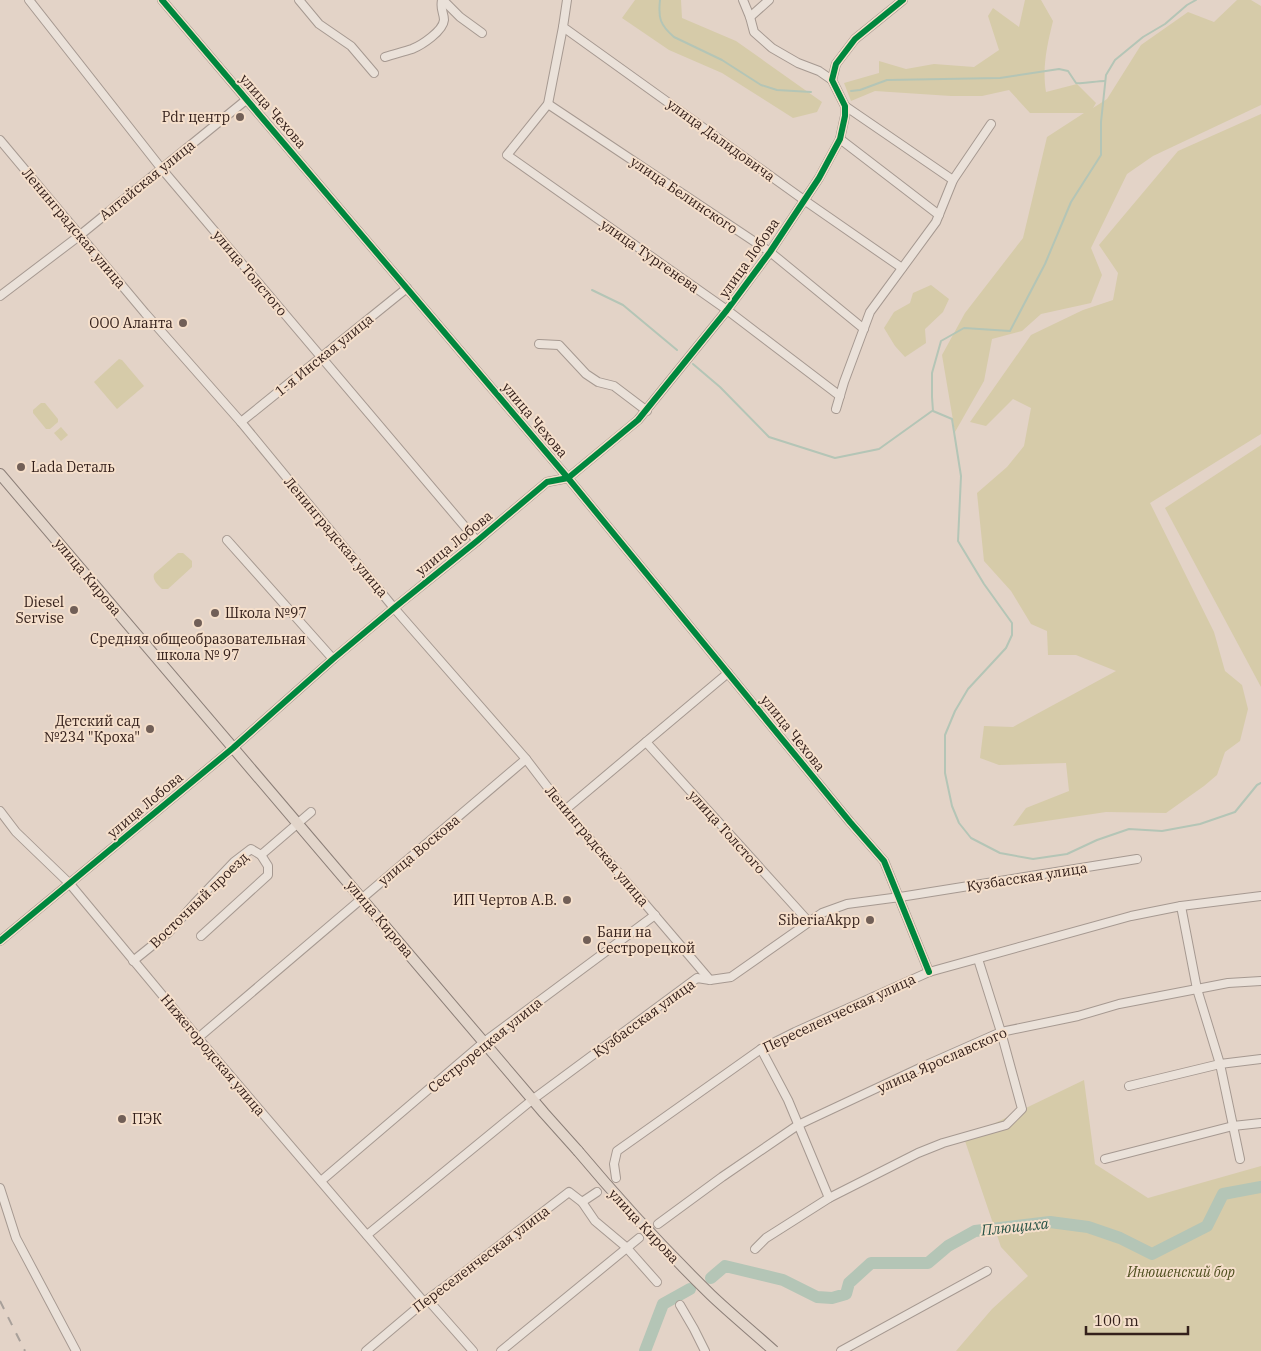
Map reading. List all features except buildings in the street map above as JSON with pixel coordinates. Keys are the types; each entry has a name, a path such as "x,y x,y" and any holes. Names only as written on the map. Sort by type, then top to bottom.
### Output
{"main road":[{"name":"улица Кирова","path":"0,474 532,1100 616,1196 712,1296 774,1351"}],"street":[{"name":"улица Толстого","path":"29,0 161,168 477,541"},
{"name":"улица Чехова","path":"162,0 568,478 884,861 929,972"},
{"path":"299,0 319,24 351,46 374,73"},
{"path":"385,57 413,48 428,40 440,29 444,20 440,7 442,0 460,17 482,33"},
{"path":"548,104 567,0"},
{"path":"743,0 754,32 772,48 798,63 819,71 832,80 845,106 953,180"},
{"path":"750,17 769,0"},
{"path":"832,80 836,64 854,39 902,0"},
{"name":"улица Далидовича","path":"563,27 902,268"},
{"name":"Алтайская улица","path":"2,291 80,236 246,100"},
{"name":"улица Тургенева","path":"548,104 507,155 727,310 840,396"},
{"name":"улица Белинского","path":"548,104 770,252 864,329"},
{"name":"улица Лобова","path":"0,941 233,748 394,608 547,482 568,478 638,420 727,310 770,252 818,178 840,138 845,116 845,106"},
{"path":"836,409 870,312 936,222 953,180 992,124"},
{"path":"840,138 939,215"},
{"name":"Ленинградская улица","path":"0,140 80,236 241,422 394,608 526,759 565,810 710,980"},
{"name":"1-я Инская улица","path":"241,422 407,288"},
{"path":"539,344 559,345 586,374 598,382 614,386 647,411"},
{"path":"227,540 333,660"},
{"path":"565,810 728,673"},
{"name":"улица Толстого","path":"646,742 809,922"},
{"name":"улица Воскова","path":"198,1038 526,759"},
{"name":"Нижегородская улица","path":"0,811 16,832 70,884 320,1182 473,1351"},
{"name":"Восточный проезд","path":"134,961 170,932 234,862 251,849 261,855 297,822 311,812"},
{"path":"201,936 268,875 268,866 261,855"},
{"name":"Кузбасская улица","path":"367,1235 532,1100 697,978 710,980 731,977 822,913 847,904 1137,859"},
{"name":"Переселенческая улица","path":"616,1178 614,1164 617,1151 760,1049 929,972 1130,916 1181,906 1261,896"},
{"path":"1181,906 1197,989 1220,1064 1240,1159"},
{"name":"Сестрорецкая улица","path":"320,1182 484,1042 655,915"},
{"path":"755,1249 766,1238 830,1198 918,1153 943,1143 1006,1125 1022,1110 1001,1032 978,959"},
{"name":"улица Ярославского","path":"658,1224 798,1125 1001,1032 1078,1016 1119,1004 1228,983 1261,981"},
{"path":"760,1049 788,1100 830,1198"},
{"path":"1129,1086 1220,1064 1261,1059"},
{"path":"1105,1159 1233,1126 1261,1123"},
{"path":"0,1188 16,1238 76,1351"},
{"name":"Переселенческая улица","path":"366,1351 426,1301 569,1192 582,1202"},
{"path":"597,1192 582,1202 595,1221 626,1248 657,1282"},
{"path":"501,1351 639,1238"},
{"path":"841,1351 987,1271"},
{"path":"680,1305 705,1351"}],"green space":[{"path":"635,0 681,0 682,18 736,41 822,102 817,112 793,118 722,73 669,50 622,18"},
{"path":"1025,0 1041,0 1053,21 1045,65 1046,92 1077,84 1096,103 1093,108 1107,99 1141,45 1188,12 1214,22 1237,0 1251,0 1261,6 1261,105 1153,156 1127,174 1091,248 1102,275 1091,303 1041,314 1022,331 992,339 984,381 955,432 942,355 965,313 1023,238 1047,137 1084,113 1030,113 1009,90 982,96 875,91 851,101 844,83 879,73 879,61 906,69 934,64 974,67 999,50 988,16 993,8 1019,27"},
{"path":"1261,114 1261,434 1150,503 1214,632 1225,671 1242,685 1248,709 1240,741 1225,752 1217,775 1166,813 1106,812 1013,826 1026,808 1069,791 1066,763 999,765 980,758 984,726 1013,727 1116,671 1076,655 1048,655 1047,631 1031,624 1011,591 984,561 977,493 1007,467 1024,446 1031,408 1013,399 986,426 970,422 1031,335 1083,310 1113,300 1118,273 1099,245 1178,151"},
{"path":"931,285 949,299 943,312 925,329 926,343 905,357 895,346 884,328 894,312 910,303 913,293"},
{"path":"119,359 122,360 144,386 117,409 94,382"},
{"path":"41,403 45,403 58,419 58,422 50,429 46,429 33,413 33,410"},
{"path":"61,427 68,435 61,441 54,433"},
{"path":"1261,445 1261,687 1165,508"},
{"path":"178,553 183,553 192,561 192,567 168,589 162,589 157,584 154,574"},
{"name":"Инюшенский бор","path":"1084,1080 1095,1164 1148,1198 1261,1166 1261,1351 956,1351 992,1309 1028,1276 1001,1247 964,1138"}],"waterway":[{"path":"660,0 659,12 661,21 674,37 722,60 761,85 777,90 811,92"},
{"path":"1196,0 1187,5 1165,24 1143,37 1115,60 1106,75 1101,122 1101,155 1071,202 1045,264 1010,331 964,328 941,341 932,373 933,411 952,419 961,476 958,541 984,584 1012,623 1012,635 1006,648 968,689 955,711 945,735 945,773 952,806 959,823 971,838 1000,853 1033,859 1067,854 1097,840 1129,829 1162,831 1200,824 1235,812 1257,785 1261,783"},
{"path":"851,91 860,90 887,80 1000,78 1059,69 1068,71 1076,83 1105,81"},
{"path":"592,290 623,305 677,350"},
{"path":"693,364 720,387 769,437 835,458 879,449 932,411"},
{"name":"Плющиха","path":"711,1278 725,1266 783,1280 817,1297 832,1298 846,1294 849,1283 871,1263 928,1263 948,1246 975,1231 1050,1222 1088,1227 1120,1238 1152,1254 1207,1226 1223,1194 1261,1187"},
{"name":"Плющиха","path":"645,1351 663,1304 690,1289"}],"railway":[{"path":"0,1301 25,1351"}],"cycle path":[{"path":"162,0 568,478 884,861 929,972"},
{"path":"0,941 233,748 333,659 547,482 568,478 638,420 727,310 770,252 819,178 840,139 845,116 845,106 832,80 836,64 855,39 903,0"}],"place":[{"name":"Pdr центр","path":"240,117"},
{"name":"ООО Аланта","path":"183,323"},
{"name":"Lada Dеталь","path":"21,467"},
{"name":"Diesel Servise","path":"74,610"},
{"name":"Школа №97","path":"215,613"},
{"name":"Средняя общеобразовательная школа № 97","path":"198,623"},
{"name":"Детский сад №234 \"Кроха\"","path":"150,729"},
{"name":"ИП Чертов А.В.","path":"567,900"},
{"name":"SiberiaAkpp","path":"870,920"},
{"name":"Бани на Сестрорецкой","path":"587,940"},
{"name":"ПЭК","path":"122,1119"}]}
